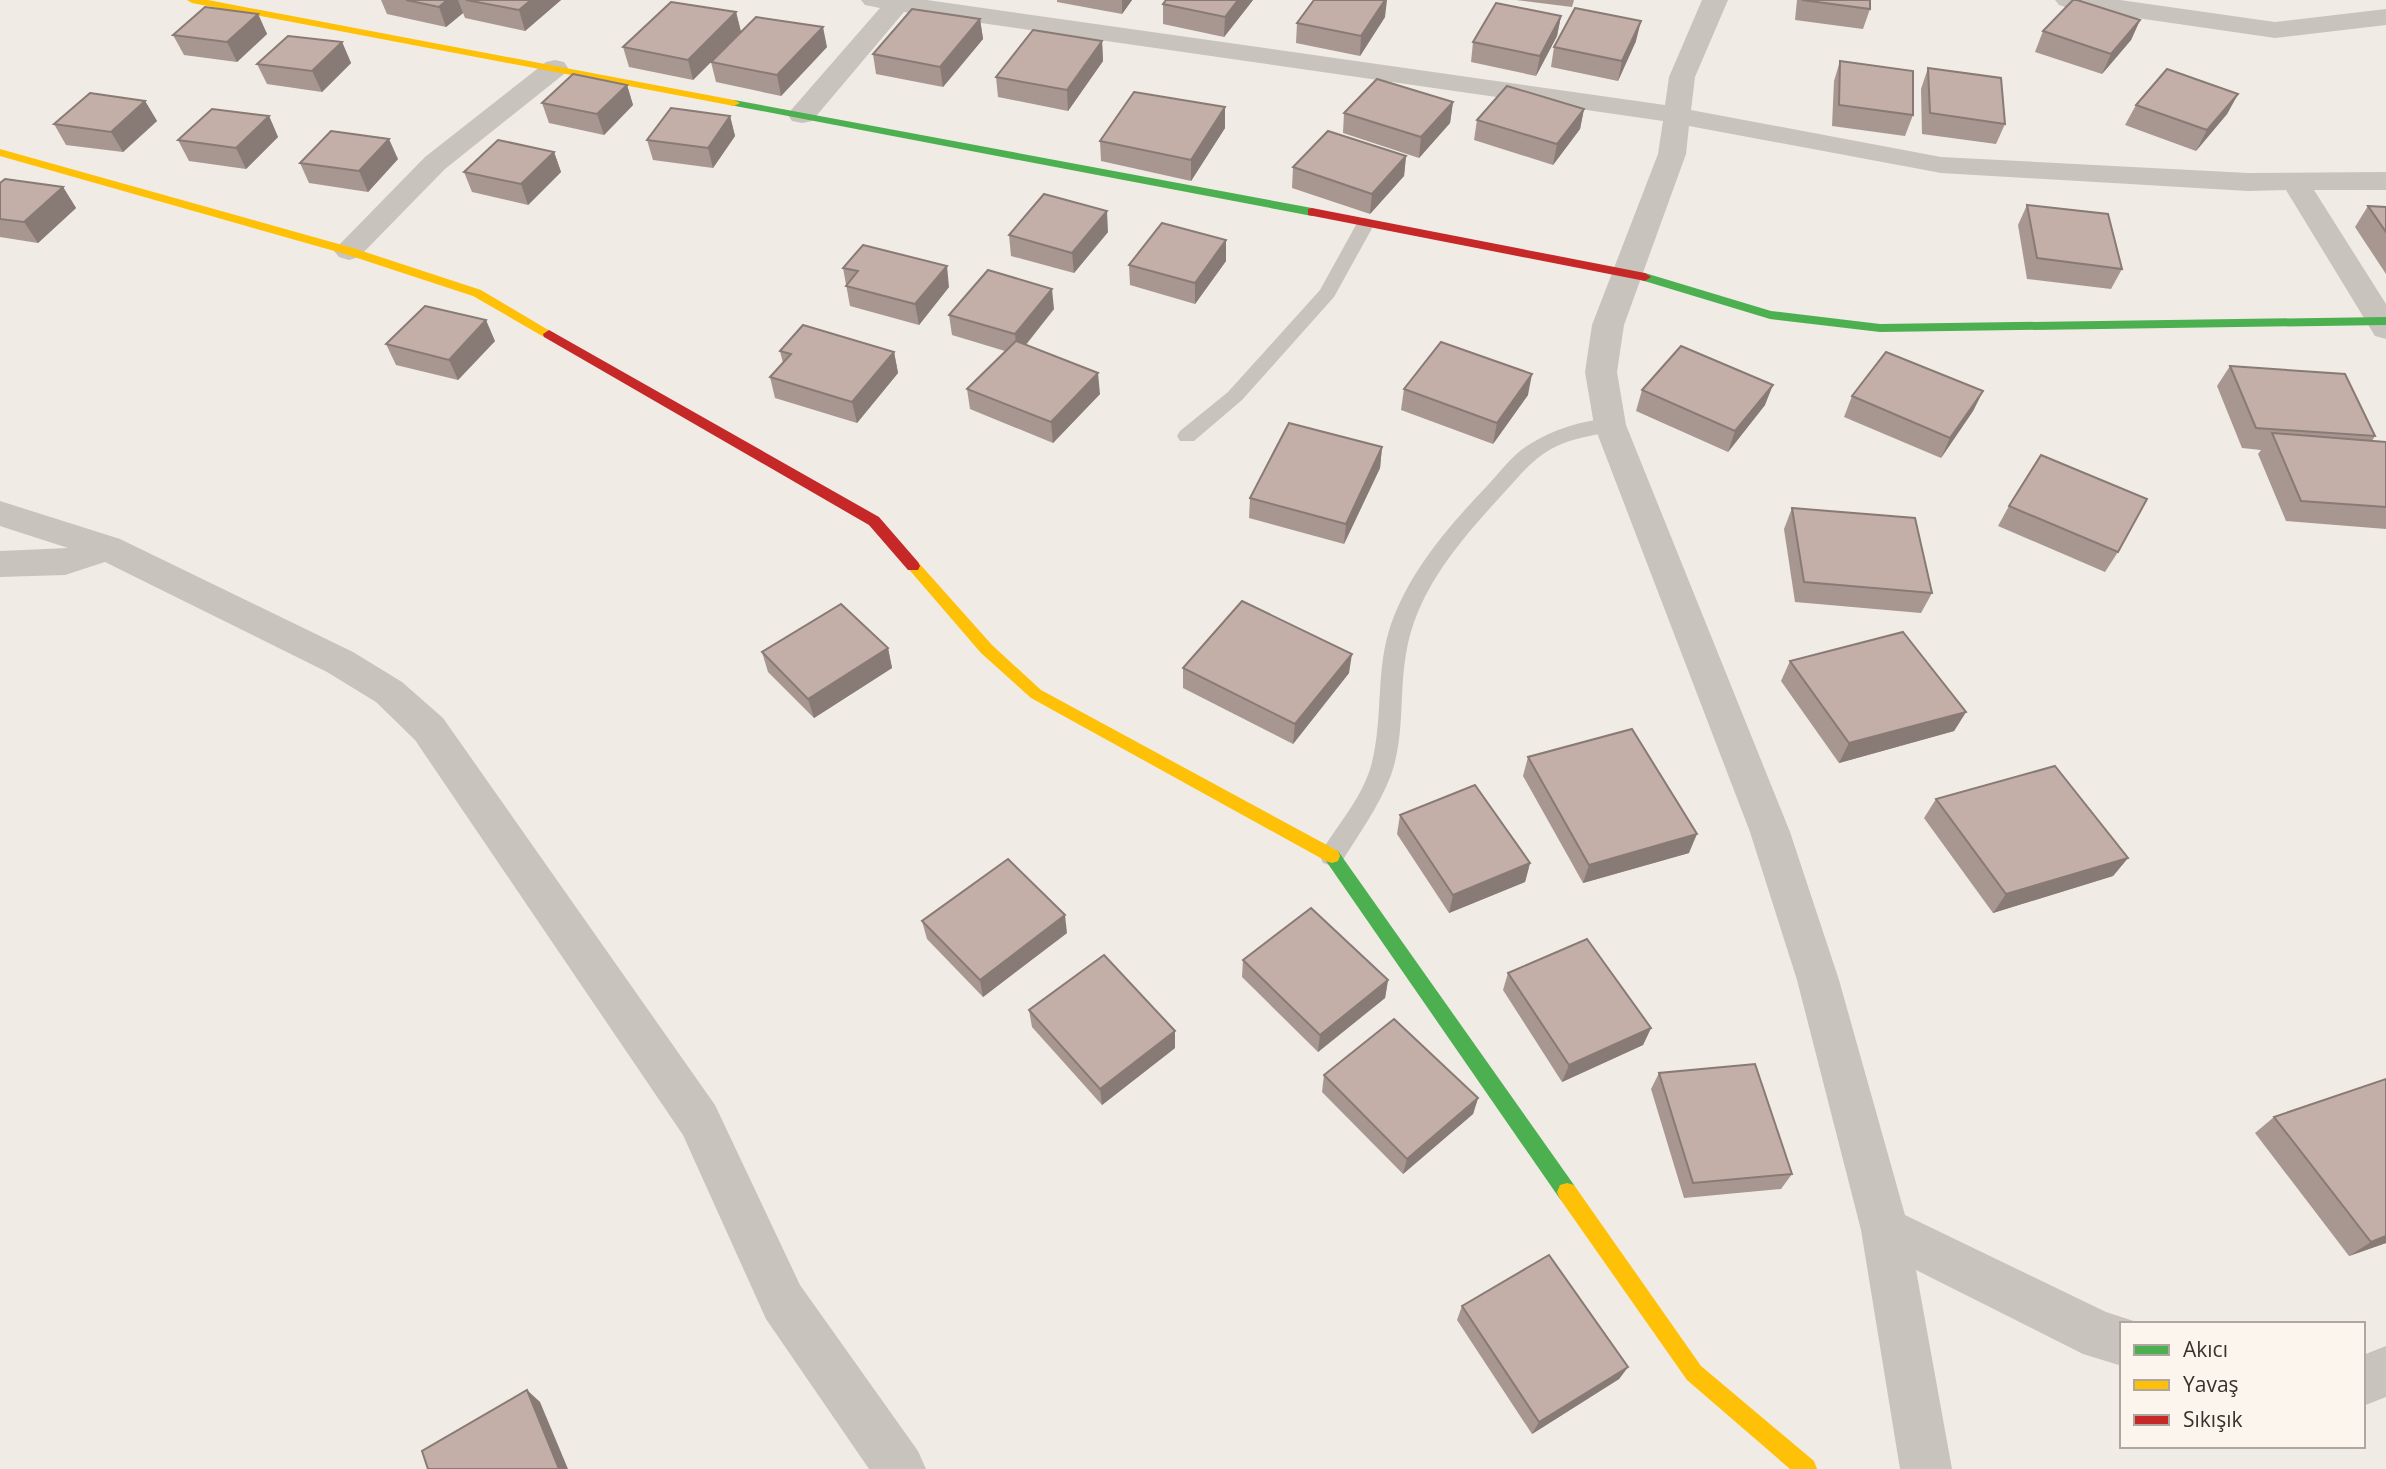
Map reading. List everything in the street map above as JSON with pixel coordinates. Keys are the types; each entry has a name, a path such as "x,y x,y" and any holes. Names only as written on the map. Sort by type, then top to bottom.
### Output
{"street":[{"path":"192,0 222,2 1628,272 1770,315 1880,328 2385,324"},
{"path":"1716,0 1682,77 1672,155 1603,348 1601,372 1610,425 1770,832 1818,981 1885,1230 1926,1469"},
{"path":"2068,0 2275,30 2386,17"},
{"path":"802,115 891,1 1677,115 1941,165 2248,182 2386,181"},
{"path":"349,251 435,163 555,68"},
{"path":"0,152 349,251 477,293 874,521 978,643 1035,694 1332,856 1694,1373 1806,1469"},
{"path":"2295,182 2385,324"},
{"path":"0,513 108,548 340,662 389,692 429,730 699,1119 783,1302 900,1469"},
{"path":"0,564 65,562 108,548"},
{"path":"1885,1230 2101,1336 2120,1341"},
{"path":"2365,1380 2386,1371"}],"lane":[{"path":"1187,436 1235,396 1328,293 1366,223"},
{"path":"1332,856 1376,784 1384,760 1396,641 1415,592 1430,566 1526,456 1545,442 1567,432 1610,425"}],"building":[{"path":"406,0 447,0 439,7"},
{"path":"466,0 531,0 519,10"},
{"path":"1166,0 1238,0 1225,17 1163,4"},
{"path":"1314,0 1385,0 1361,36 1297,23"},
{"path":"1802,0 1870,0 1870,9"},
{"path":"2073,0 2140,20 2111,54 2043,31"},
{"path":"671,2 736,12 688,60 623,47"},
{"path":"1496,3 1561,16 1540,56 1473,42"},
{"path":"205,7 258,14 227,42 173,35"},
{"path":"1575,8 1641,21 1622,61 1554,47"},
{"path":"912,9 980,19 940,67 873,54"},
{"path":"756,17 823,27 777,75 711,62"},
{"path":"1033,30 1102,41 1067,90 996,77"},
{"path":"288,36 342,42 312,71 257,64"},
{"path":"1840,61 1913,71 1913,115 1839,105"},
{"path":"1928,68 2001,78 2005,124 1930,113"},
{"path":"2167,69 2238,94 2207,130 2136,105"},
{"path":"573,74 627,85 597,114 542,103"},
{"path":"1377,79 1453,102 1421,137 1344,113"},
{"path":"1507,86 1584,109 1557,144 1477,120"},
{"path":"1134,92 1225,107 1191,160 1100,141"},
{"path":"90,93 145,101 111,132 54,124"},
{"path":"671,108 730,116 708,148 647,140"},
{"path":"212,109 269,116 236,148 178,140"},
{"path":"331,131 389,139 359,171 300,163"},
{"path":"1328,131 1406,156 1372,194 1293,167"},
{"path":"498,140 554,152 521,184 464,172"},
{"path":"5,179 63,187 24,222 0,219 0,183"},
{"path":"1044,194 1107,211 1072,253 1009,235"},
{"path":"2027,205 2108,214 2122,269 2037,258"},
{"path":"2368,206 2386,207 2386,232"},
{"path":"1162,223 1226,240 1195,283 1129,265"},
{"path":"863,245 947,266 915,304 846,286 858,271 843,268"},
{"path":"988,270 1052,289 1015,334 949,315"},
{"path":"425,306 486,320 449,360 386,344"},
{"path":"803,325 894,352 852,402 770,377 791,354 780,351"},
{"path":"1016,341 1098,373 1051,422 967,389"},
{"path":"1441,342 1532,374 1497,423 1404,389"},
{"path":"1681,346 1773,385 1735,431 1642,390"},
{"path":"1886,352 1983,391 1950,438 1852,396"},
{"path":"2230,366 2345,374 2375,436 2256,428"},
{"path":"1289,423 1382,447 1346,524 1250,498"},
{"path":"2272,433 2386,442 2386,507 2301,501"},
{"path":"2041,455 2147,499 2118,552 2009,506"},
{"path":"1792,508 1915,518 1932,593 1804,582"},
{"path":"1242,601 1352,654 1295,724 1183,668"},
{"path":"841,604 888,648 808,699 762,652"},
{"path":"1903,632 1966,712 1849,743 1790,661"},
{"path":"1632,729 1697,834 1589,865 1528,757"},
{"path":"2055,766 2128,858 2006,894 1936,799"},
{"path":"1475,785 1530,863 1453,895 1400,815"},
{"path":"1008,859 1065,915 980,980 922,921"},
{"path":"1311,908 1388,980 1320,1035 1243,960"},
{"path":"1587,939 1651,1028 1569,1065 1508,973"},
{"path":"1104,955 1175,1031 1100,1089 1029,1010"},
{"path":"1394,1019 1478,1098 1407,1159 1324,1075"},
{"path":"1755,1064 1792,1174 1693,1183 1659,1073"},
{"path":"2386,1079 2386,1236 2371,1242 2274,1117"},
{"path":"1549,1255 1628,1367 1539,1422 1462,1306"},
{"path":"527,1390 559,1469 428,1469 422,1451"}],"traffic: fast":[{"path":"734,103 1312,212"},
{"path":"1645,277 1770,315 1880,328 2386,321"},
{"path":"1332,856 1567,1192"}],"traffic: slow":[{"path":"192,0 734,103"},
{"path":"0,152 349,251 477,293 549,334"},
{"path":"913,566 986,649 1036,694 1332,856"},
{"path":"1567,1192 1694,1373 1806,1469"}],"traffic: jam":[{"path":"1312,212 1645,277"},
{"path":"549,334 874,521 913,566"}]}
